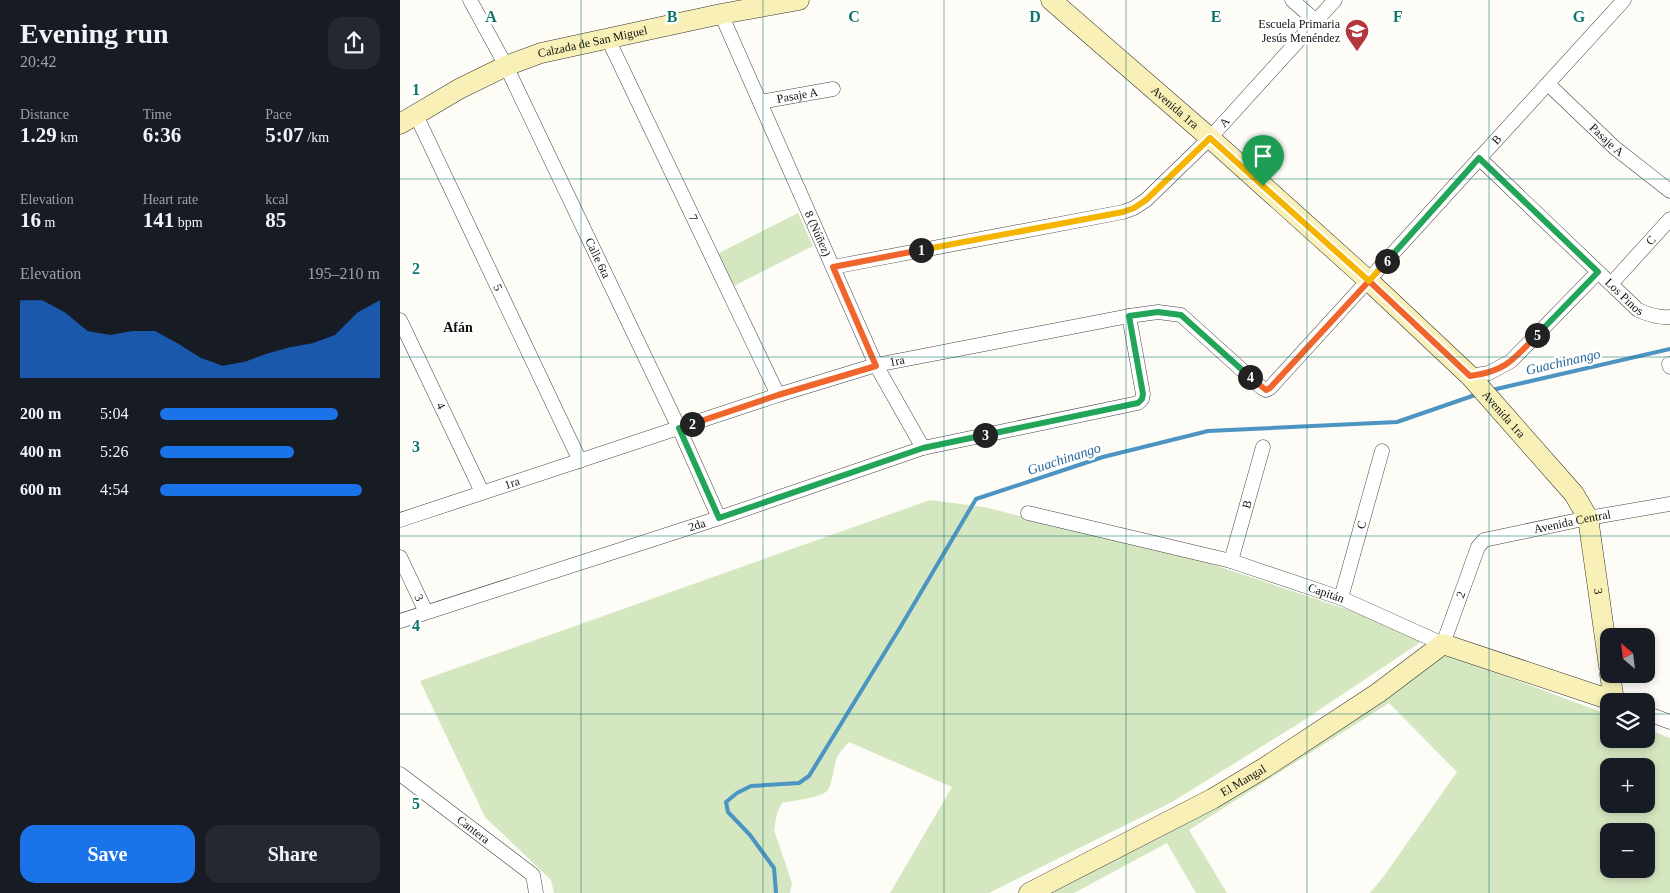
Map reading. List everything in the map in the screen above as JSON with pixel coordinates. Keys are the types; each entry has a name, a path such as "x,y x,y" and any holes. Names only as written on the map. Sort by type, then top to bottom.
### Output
{"street":[{"name":"Calle 6ta","path":"470,0 506,66 679,428 719,518"},
{"name":"Calzada de San Miguel","path":"408,120 459,89 506,66 541,53 794,0"},
{"name":"Avenida 1ra","path":"1051,0 1210,138 1369,281 1474,380 1574,494 1588,518"},
{"path":"1292,0 1316,21"},
{"name":"A","path":"833,267 1123,212 1134,208 1146,200 1210,138 1334,0"},
{"name":"B","path":"1266,390 1270,388 1369,281 1624,0"},
{"name":"8 (Núñez)","path":"721,14 876,366 923,448"},
{"name":"7","path":"608,39 778,395"},
{"name":"Pasaje A","path":"1548,84 1615,148 1670,191"},
{"name":"Pasaje A","path":"760,102 833,89"},
{"name":"5","path":"408,120 580,461"},
{"name":"Los Pinos","path":"1479,158 1638,310 1644,313 1670,317"},
{"name":"C","path":"1611,284 1670,220"},
{"path":"1474,380 1511,361 1598,272"},
{"name":"1ra","path":"400,520 778,395 876,366 1129,316 1158,312 1181,315 1266,390"},
{"name":"2da","path":"400,621 719,518 923,448 1138,403 1142,399 1143,394 1129,316"},
{"name":"4","path":"400,320 482,492"},
{"name":"B","path":"1231,561 1263,447"},
{"name":"C","path":"1341,598 1382,451"},
{"name":"Avenida Central","path":"1478,547 1484,540 1588,518 1670,504"},
{"name":"Capitán","path":"1028,513 1231,561 1341,598 1443,644 1600,696"},
{"name":"3","path":"1588,518 1604,628"},
{"name":"2","path":"1443,644 1471,572 1478,547"},
{"name":"3","path":"400,557 426,612"},
{"name":"El Mangal","path":"1029,893 1226,790 1378,693 1443,644"},
{"path":"1655,716 1670,722"},
{"name":"Cantera","path":"400,774 532,875 536,893"}],"green space":[{"path":"798,213 813,246 732,287 715,255"},
{"path":"930,500 984,507 1208,563 1364,615 1417,637 1421,642 1298,724 1172,802 989,893 890,893 952,787 849,742 837,757 832,780 827,791 812,798 782,803 777,813 774,830 792,883 790,893 554,893 551,880 485,817 420,681"},
{"path":"1444,653 1600,712 1600,748 1655,748 1655,732 1670,738 1670,893 1370,893 1457,772 1389,703 1189,830 1227,893 1196,893 1167,843 1074,893 1053,893 1221,804"}],"waterway":[{"name":"Guachinango","path":"1492,390 1670,349"},
{"name":"Guachinango","path":"776,893 774,868 750,835 728,812 726,802 737,793 751,786 799,783 809,776 976,499 1103,457 1208,431 1397,422 1478,394"}],"place":[{"name":"Escuela Primaria Jesús Menéndez","path":"1357,52"}],"district":[{"name":"Afán","path":"458,327"}],"route":[{"path":"1263,186 1210,138 1146,200 1134,208 1123,212 833,267 876,366 778,395 679,428 719,518 923,448 1138,403 1142,399 1143,394 1129,316 1158,312 1181,315 1266,390 1270,388 1369,281 1470,376 1489,373 1511,361 1598,272 1479,158 1369,281 1263,186"}]}
